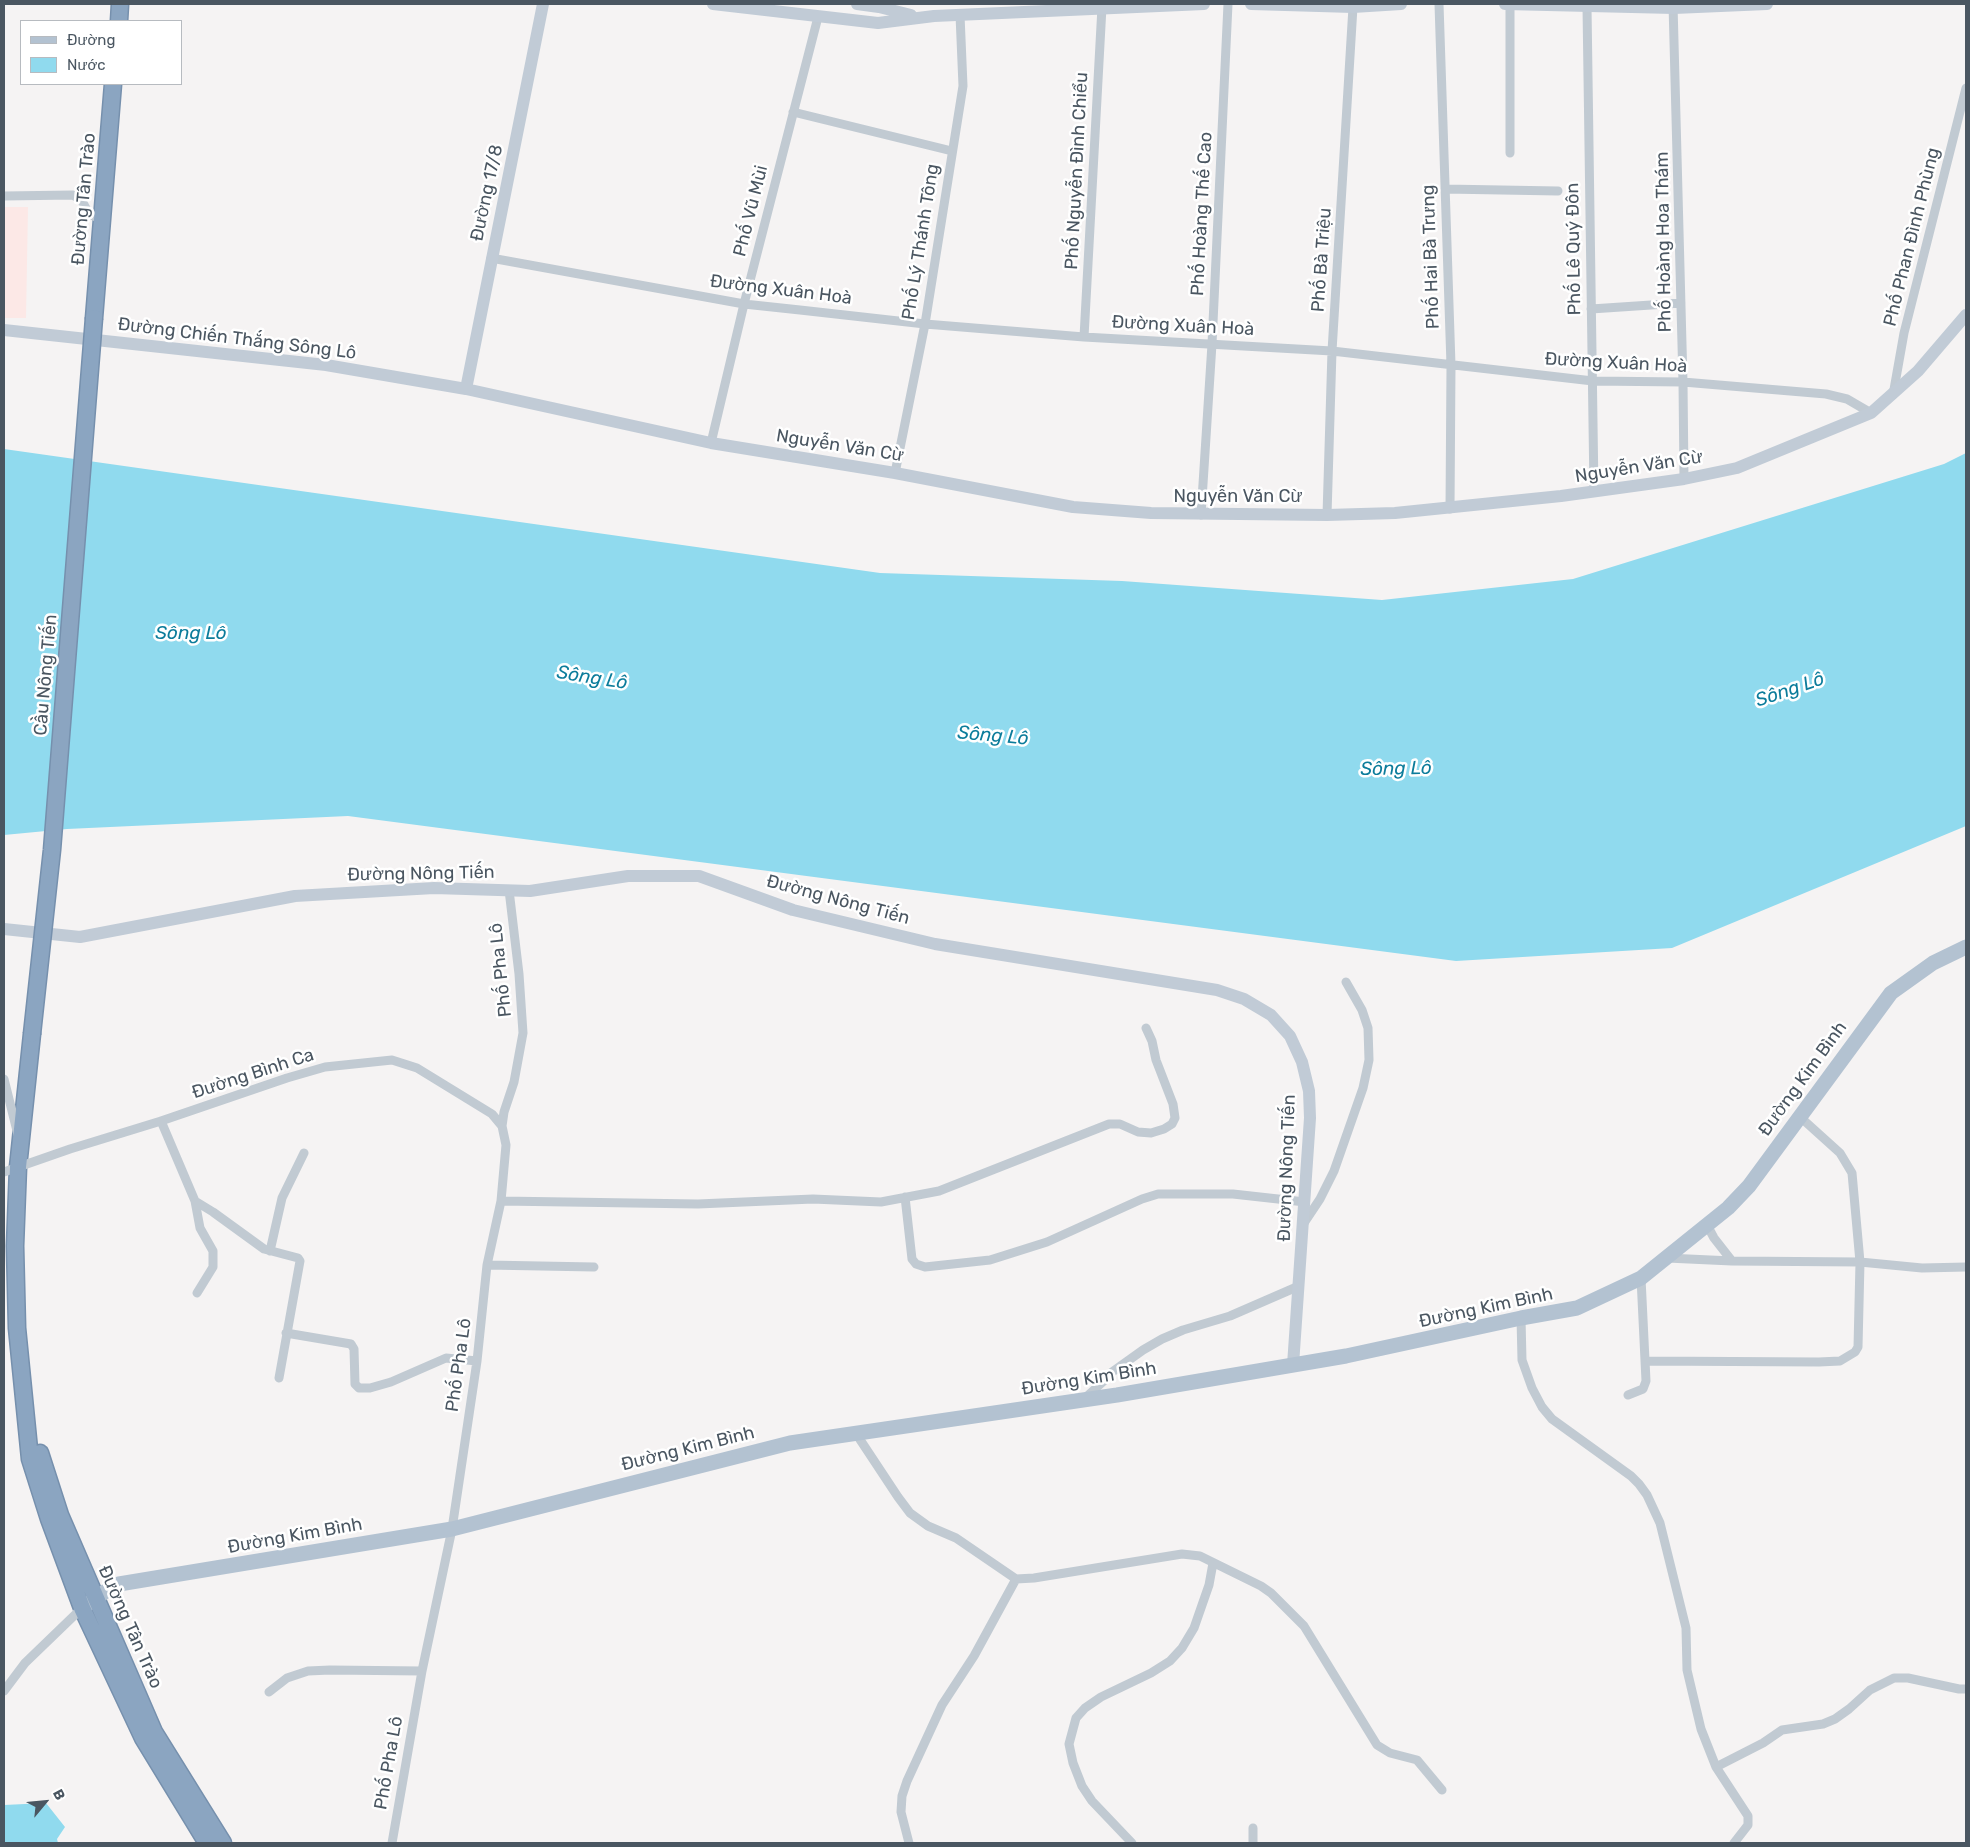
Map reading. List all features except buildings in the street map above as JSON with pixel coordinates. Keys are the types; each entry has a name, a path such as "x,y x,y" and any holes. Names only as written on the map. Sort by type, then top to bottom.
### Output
{"highway":[{"path":"119,20 120,4"},
{"name":"Đường Tân Trào","path":"94,318 113,85"},
{"name":"Cầu Nông Tiến","path":"32,1034 53,840 94,318"},
{"name":"Đường Tân Trào","path":"32,1034 20,1142 11,1169 17,1328 30,1459 49,1519 89,1604 154,1732 223,1843"},
{"name":"Đường Tân Trào","path":"89,1604 143,1738 208,1843"}],"main road":[{"name":"Đường Kim Bình","path":"89,1604 119,1584 452,1529 761,1449 856,1432 1117,1395 1294,1365 1411,1343 1521,1318 1577,1308 1641,1278 1728,1208 1749,1186 1891,993 1933,963 1966,947"}],"street":[{"name":"Đường 17/8","path":"466,389 543,4"},
{"path":"713,4 878,23 916,17 1102,7 1204,4"},
{"path":"857,4 879,7 916,17"},
{"name":"Phố Hoàng Thế Cao","path":"1200,515 1212,344 1228,4"},
{"path":"1251,4 1353,7 1401,4"},
{"name":"Phố Hai Bà Trưng","path":"1438,4 1451,365 1450,508"},
{"path":"1505,4 1587,7 1767,4"},
{"path":"1510,4 1510,153"},
{"name":"Phố Hoàng Hoa Thám","path":"1674,6 1684,479"},
{"name":"Phố Nguyễn Đình Chiểu","path":"1084,337 1102,7"},
{"name":"Phố Bà Triệu","path":"1327,515 1332,351 1353,7"},
{"name":"Phố Lê Quý Đôn","path":"1587,7 1594,490"},
{"name":"Phố Lý Thánh Tông","path":"895,472 925,324 963,86 960,15"},
{"name":"Phố Vũ Mùi","path":"710,443 818,17"},
{"name":"Phố Phan Đình Phùng","path":"1893,395 1904,333 1966,88"},
{"path":"793,112 952,151"},
{"path":"1445,189 1558,191"},
{"path":"4,196 73,195 82,201 89,214 102,220"},
{"name":"Đường Xuân Hoà","path":"491,258 744,304 925,324 1084,337 1332,351 1592,381 1683,382 1826,394 1847,399 1871,414"},
{"path":"1591,309 1681,303"},
{"name":"Nguyễn Văn Cừ","path":"466,389 710,443 895,472 1073,507 1124,513 1200,515 1395,513 1561,496 1684,479 1737,468 1871,414 1918,372 1966,315"},
{"name":"Đường Chiến Thắng Sông Lô","path":"4,330 326,365 466,389"},
{"name":"Đường Nông Tiến","path":"4,929 80,938 295,896 434,888 530,891 628,876 699,876 793,910 935,944 1217,990 1244,999 1271,1015 1290,1036 1302,1062 1309,1091 1310,1118 1294,1365"},
{"name":"Phố Pha Lô","path":"392,1843 422,1671 452,1529 477,1361 488,1265 501,1201 506,1145 502,1126 504,1112 514,1082 523,1033 519,974 508,890"},
{"path":"1303,1224 1320,1199 1334,1170 1364,1088 1369,1060 1368,1028 1362,1010 1346,982"},
{"path":"501,1201 698,1204 813,1199 881,1202 939,1192 1109,1124 1120,1124 1138,1132 1151,1133 1172,1124 1176,1118 1173,1104 1146,1028"},
{"name":"Đường Bình Ca","path":"11,1169 161,1121 286,1078 325,1067 392,1060 418,1068 492,1114 502,1126"},
{"path":"4,1079 20,1142"},
{"path":"1645,1361 1819,1362 1840,1361 1856,1352 1858,1346 1860,1262 1852,1173 1840,1153 1799,1116"},
{"path":"161,1121 195,1201 200,1228 213,1251 213,1267 197,1293"},
{"path":"270,1251 282,1198 304,1153"},
{"path":"905,1197 912,1259 916,1264 925,1266 990,1260 1047,1242 1142,1199 1158,1194 1234,1194 1304,1202"},
{"path":"195,1201 264,1249 300,1260 279,1378"},
{"path":"1707,1225 1714,1238 1732,1261"},
{"path":"1667,1258 1732,1261 1860,1262 1922,1268 1966,1267"},
{"path":"488,1265 594,1267"},
{"path":"1628,1395 1643,1388 1646,1381 1641,1278"},
{"path":"1082,1400 1106,1380 1108,1376 1143,1350 1162,1339 1230,1316 1299,1286"},
{"path":"1521,1318 1522,1360 1532,1388 1542,1407 1552,1419 1635,1480 1647,1496 1660,1523 1686,1628 1687,1670 1701,1729 1716,1767 1748,1816 1748,1826 1734,1843"},
{"path":"286,1332 351,1344 354,1348 354,1384 358,1388 370,1388 391,1382 446,1358 477,1361"},
{"path":"1106,1380 1117,1395"},
{"path":"856,1432 910,1513 928,1526 956,1538 1016,1579 1034,1578 1182,1554 1200,1556 1266,1590 1296,1616 1304,1626 1377,1745 1390,1753 1417,1760 1442,1790"},
{"path":"1132,1843 1092,1801 1082,1786 1073,1763 1070,1744 1076,1718 1085,1708 1101,1697 1151,1673 1170,1661 1182,1648 1194,1628 1209,1585 1213,1563"},
{"path":"910,1843 901,1812 902,1796 907,1781 942,1705 974,1656 1016,1579"},
{"path":"4,1691 24,1663 89,1604"},
{"path":"269,1692 287,1678 308,1671 422,1671"},
{"path":"1716,1767 1782,1730 1822,1724 1835,1719 1870,1690 1894,1678 1908,1678 1966,1689"},
{"path":"1253,1828 1253,1843"}],"shaded area":[{"path":"4,207 28,207 26,318 4,318"}],"water":[{"name":"Sông Lô","path":"4,449 880,573 1122,581 1382,600 1573,579 1944,464 1966,453 1966,826 1672,948 1456,961 348,816 67,829 4,835"},
{"path":"46,1803 65,1827 57,1839 58,1843 4,1843 4,1805"}]}
